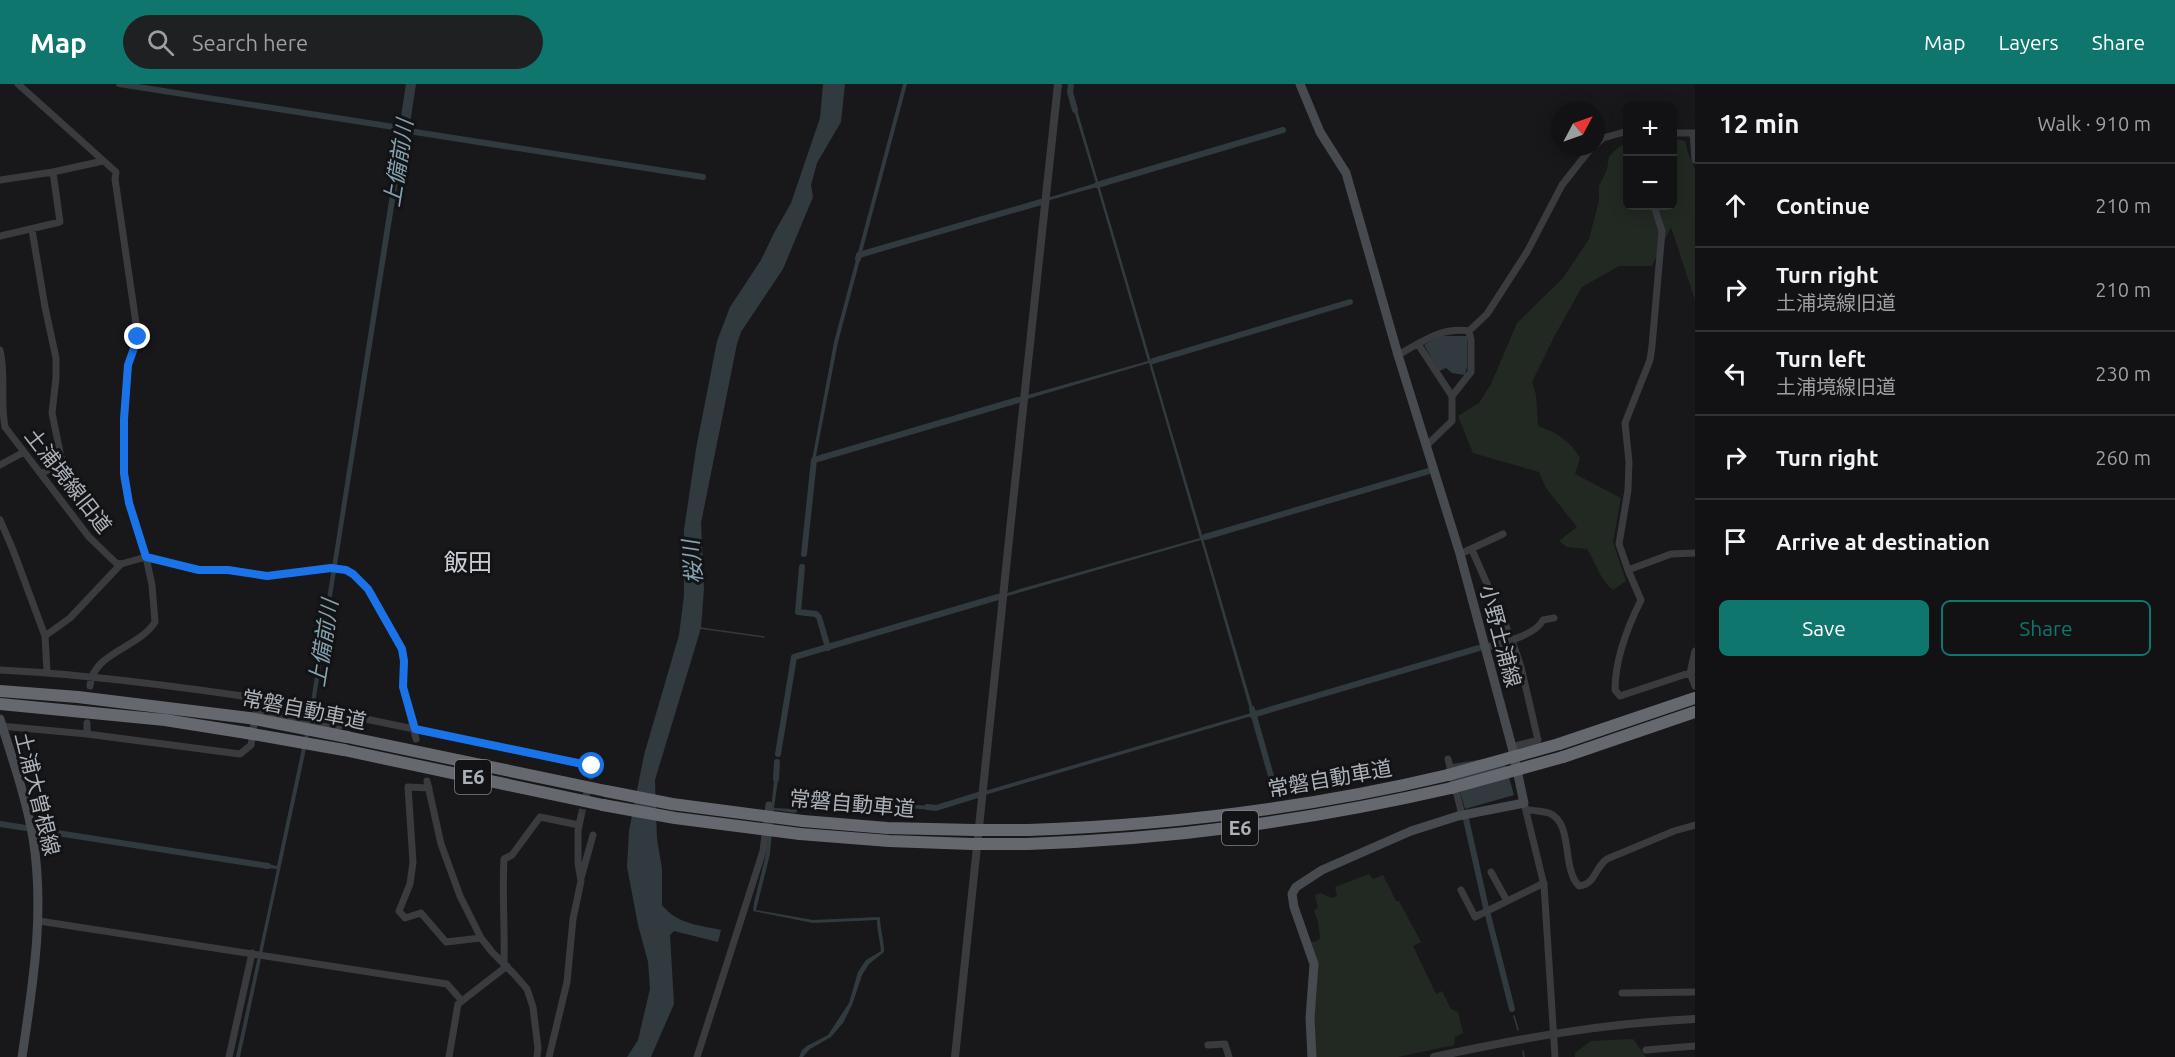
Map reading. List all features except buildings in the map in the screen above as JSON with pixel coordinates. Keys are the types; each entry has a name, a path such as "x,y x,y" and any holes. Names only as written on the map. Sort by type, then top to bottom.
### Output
{"highway":[{"name":"常磐自動車道","path":"0,691 252,714 347,737 684,806 802,821 887,828 974,830 1095,828 1226,816 1319,802 1448,775 1559,744 1695,698"},
{"name":"常磐自動車道","path":"2,704 165,720 247,733 344,750 675,818 801,834 889,841 972,844 1120,840 1230,829 1323,815 1451,788 1563,757 1695,712"}],"main road":[{"name":"小野土浦線","path":"1300,84 1320,132 1346,173 1398,355 1460,554 1512,747 1525,806"},
{"name":"土浦大曽根線","path":"1,724 30,821 37,867 39,921 35,970 22,1057"},
{"path":"1312,1057 1310,1018 1314,964 1294,907 1293,891 1309,878 1340,861 1411,831 1462,815 1525,806"}],"street":[{"path":"18,84 116,172 115,179 138,337 128,365 124,419 124,473 129,503 152,585 155,622 138,639 104,660 91,677 90,686"},
{"path":"955,1057 1058,84"},
{"path":"1605,137 1623,132"},
{"path":"1677,133 1694,133 1695,160"},
{"path":"1398,355 1440,332 1469,331 1487,314 1527,252 1562,185 1585,156"},
{"path":"0,180 53,172 103,160"},
{"path":"0,236 60,222 53,172"},
{"path":"1655,210 1662,231 1650,360 1625,423 1629,462 1619,544 1641,600 1630,621 1614,690 1620,696 1693,672"},
{"path":"32,230 56,358 52,413 62,462 41,474"},
{"path":"1452,396 1471,372 1469,331"},
{"path":"1418,344 1452,396 1452,421 1427,445"},
{"name":"土浦境線旧道","path":"0,350 2,419 5,427 89,537 116,563 122,564"},
{"path":"0,465 24,452"},
{"path":"0,520 14,550 45,636 47,672"},
{"path":"1460,554 1503,534"},
{"path":"1472,550 1512,640 1521,667 1538,740 1512,747"},
{"path":"1628,570 1671,554 1695,553"},
{"path":"45,636 70,618 122,564 146,557 199,570 228,570 267,576 331,568 342,569 353,574 368,589 402,649 403,687 417,739"},
{"path":"1485,648 1512,640 1539,627 1542,620 1554,618"},
{"path":"1695,651 1693,672 1695,686"},
{"path":"0,670 47,672 164,684 252,699 251,745 240,754 1,724"},
{"path":"252,714 305,719 339,726 344,724 350,716 356,717 592,766 591,776"},
{"path":"87,723 87,734"},
{"path":"1448,759 1462,815"},
{"path":"482,938 446,942 421,913 405,918 399,911 410,884 413,862 408,787 428,785 441,844 460,896 492,952 527,989 538,1048 537,1057"},
{"path":"697,1057 762,851 769,805"},
{"path":"1525,806 1548,813 1560,822 1573,879 1579,886 1590,882 1598,866 1607,859 1674,831 1695,825"},
{"path":"1525,806 1544,883 1555,1057"},
{"path":"581,816 578,863 581,881"},
{"path":"506,965 506,920 502,890 504,859 512,855 540,817 579,825"},
{"path":"549,1057 567,982 573,919 593,834"},
{"path":"1491,872 1507,901"},
{"path":"1461,890 1475,917 1544,883"},
{"path":"39,921 447,984 462,1001"},
{"path":"230,1057 254,953"},
{"path":"448,1057 458,1004 506,965"},
{"path":"1622,993 1695,992"},
{"path":"1434,1057 1554,1033 1647,1021 1695,1019"},
{"path":"1208,1045 1225,1044 1229,1057"},
{"path":"1646,1050 1695,1046"}],"shaded area":[{"path":"1677,139 1685,141 1695,169 1695,300 1671,227 1652,266 1619,266 1582,287 1532,382 1536,395 1538,426 1562,438 1576,452 1580,458 1575,474 1621,498 1613,542 1626,581 1613,590 1601,576 1587,549 1567,547 1559,541 1577,527 1546,488 1539,472 1473,453 1458,416 1479,403 1491,384 1517,323 1563,278 1589,239 1599,201 1599,186 1607,170 1609,156 1623,145 1623,210 1677,210"},
{"path":"1369,874 1373,879 1383,875 1396,901 1399,901 1421,942 1413,946 1436,994 1442,991 1451,1009 1458,1012 1463,1033 1455,1037 1454,1045 1398,1057 1314,1057 1313,1024 1317,973 1310,942 1320,938 1314,911 1318,907 1315,895 1320,893 1332,898 1337,896 1335,887"},
{"path":"1633,1039 1646,1057 1575,1057 1575,1053 1591,1041"}],"water":[{"name":"桜川","path":"823,84 845,84 841,122 817,163 811,185 813,197 783,269 741,332 737,344 701,523 704,589 701,628 655,780 657,839 662,869 662,905 681,920 721,930 718,942 674,931 670,935 674,1004 651,1057 627,1057 638,1040 650,989 648,962 627,867 629,831 644,755 679,635 684,595 684,530 696,449 717,341 730,307 761,260 791,203 820,118"},
{"path":"903,84 907,84 838,342 815,461 812,460 834,342"},
{"path":"1075,103 1255,715 978,797 978,793 1251,713 1201,540 997,599 998,596 1020,589 1200,538 1149,363 1017,402 1017,398 1148,361 1097,187 1043,202 1041,200 1096,183 1072,104"},
{"path":"400,130 406,131 313,716 240,1057 236,1057 277,869 268,868 268,864 277,866 309,715"},
{"path":"1438,336 1467,336 1465,375 1452,373 1446,368 1439,371 1424,345"},
{"path":"1503,756 1514,795 1465,809 1452,764"},
{"path":"775,772 779,773 774,808 793,809 805,802 820,800 934,806 936,810 813,802 795,813 774,810 770,854 756,910 813,920 880,917 884,952 869,964 862,975 843,1023 831,1037 810,1049 803,1057 799,1057 802,1050 828,1035 849,1003 858,972 866,960 881,951 877,920 813,923 753,911 766,854"}],"waterway":[{"path":"119,84 394,127"},
{"name":"上備前川","path":"402,143 411,84"},
{"path":"1071,84 1070,92 1075,110"},
{"name":"上備前川","path":"402,128 408,130"},
{"path":"1097,185 1283,130"},
{"path":"415,132 703,177"},
{"path":"858,259 859,255 1041,202"},
{"path":"1153,361 1350,302"},
{"path":"804,554 814,460 1018,400"},
{"path":"1205,537 1429,471"},
{"path":"802,567 798,612 816,614 819,617 828,648"},
{"path":"778,754 794,657 998,597"},
{"path":"700,628 764,637"},
{"path":"1252,715 1479,648"},
{"path":"1252,709 1273,783"},
{"path":"776,779 777,762"},
{"path":"927,807 936,808 978,795"},
{"path":"1466,819 1486,908"},
{"path":"0,824 26,828"},
{"path":"38,830 268,866"},
{"path":"1488,915 1512,1009"},
{"path":"1514,1016 1518,1030"},
{"path":"1523,1051 1524,1057"}],"tunnel":[{"path":"581,816 589,784"}],"district":[{"name":"飯田","path":"468,563"}],"route":[{"path":"138,337 128,365 124,419 124,473 125,490 146,557 199,570 228,570 267,576 331,568 346,570 368,589 402,649 403,687 415,729 592,766"}]}
